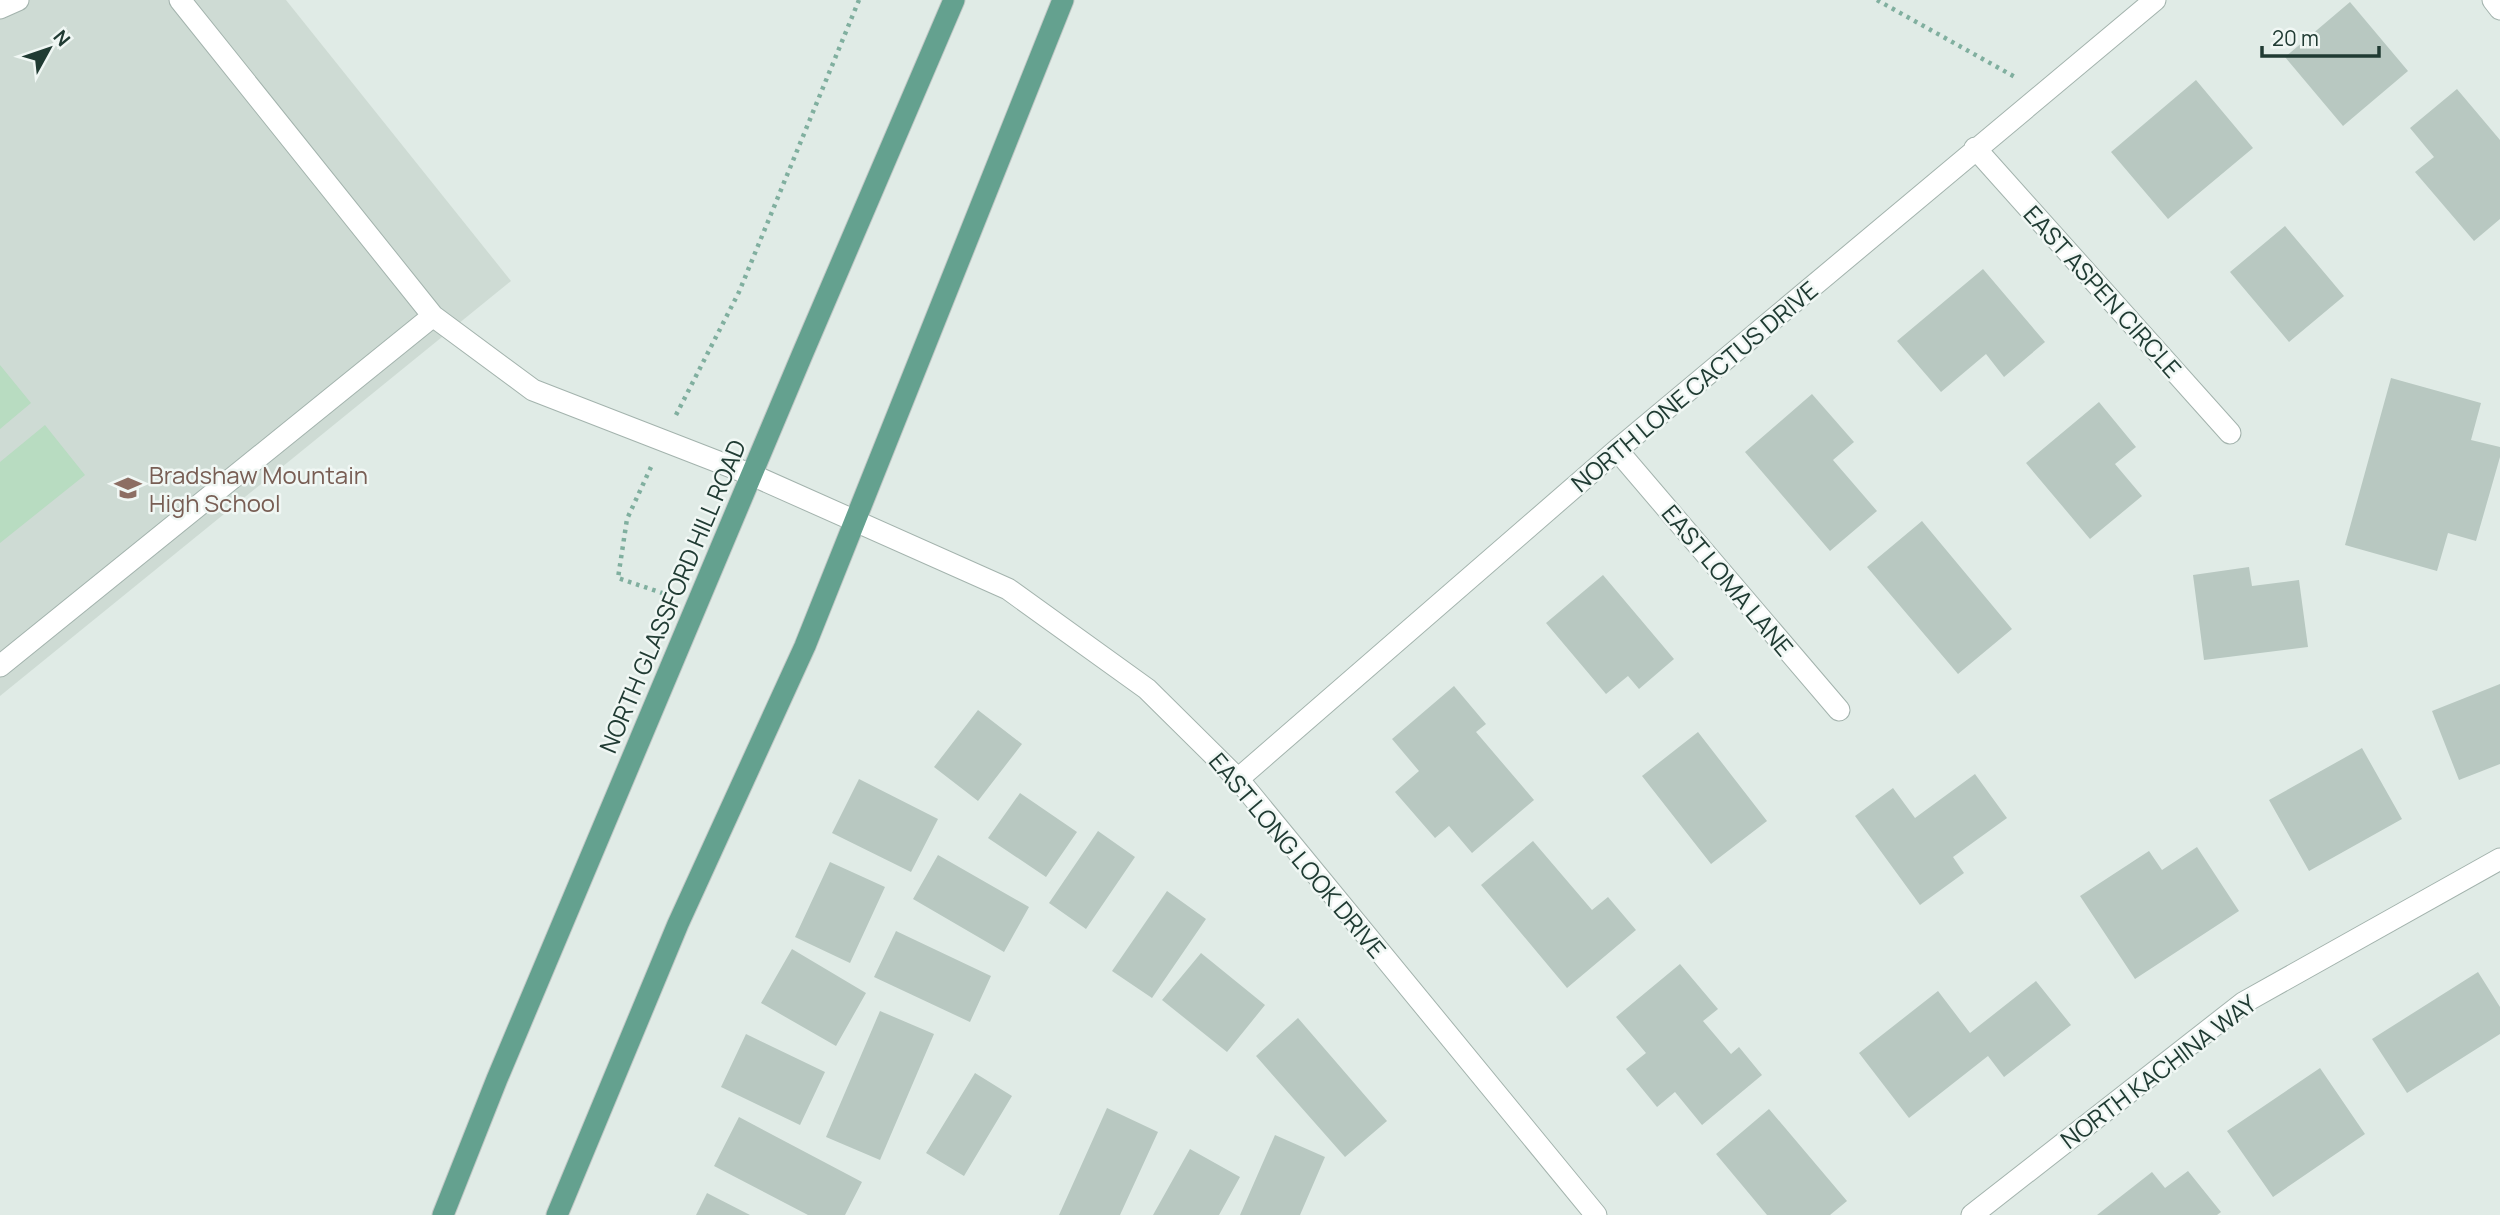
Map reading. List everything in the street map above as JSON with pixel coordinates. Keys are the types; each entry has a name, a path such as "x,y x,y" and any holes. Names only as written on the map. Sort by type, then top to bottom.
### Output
{"main road":[{"name":"NORTH GLASSFORD HILL ROAD","path":"446,1213 497,1079 954,0"},
{"path":"557,1215 678,924 796,666 1063,0"}],"street":[{"path":"0,8 18,0"},
{"name":"EAST LONG LOOK DRIVE","path":"180,0 433,316 533,390 752,475 1008,589 1147,689 1238,779 1596,1215"},
{"name":"NORTH LONE CACTUS DRIVE","path":"1238,779 1617,450 2155,0"},
{"path":"2493,0 2500,9"},
{"name":"EAST ASPEN CIRCLE","path":"1975,148 2230,433"},
{"path":"0,666 433,316"},
{"name":"EAST LOMA LANE","path":"1617,450 1839,710"},
{"name":"NORTH KACHINA WAY","path":"1972,1215 2243,1003 2500,859"}],"path":[{"path":"697,604 618,578 627,519 663,441 739,292 859,0"},
{"path":"1877,0 2043,93"}],"shaded area":[{"name":"Bradshaw Mountain High School","path":"0,0 286,0 511,281 0,696"}],"green space":[{"path":"0,365 31,403 0,429"},
{"path":"45,425 85,475 0,543 0,462"}],"building":[{"path":"2350,2 2408,71 2343,126 2285,57"},
{"path":"2196,80 2253,148 2168,219 2111,152"},
{"path":"2457,89 2500,140 2500,219 2474,241 2415,172 2434,157 2410,128"},
{"path":"2285,226 2344,296 2289,342 2230,272"},
{"path":"1983,269 2045,342 2004,377 1986,354 1941,392 1897,341"},
{"path":"2391,378 2481,403 2471,440 2500,447 2500,457 2476,541 2448,533 2437,571 2345,545"},
{"path":"1812,394 1854,442 1833,460 1877,511 1830,551 1745,452"},
{"path":"2099,402 2136,447 2115,464 2142,496 2090,539 2026,463"},
{"path":"1922,521 2012,629 1958,674 1867,567"},
{"path":"2249,567 2252,586 2299,580 2308,647 2204,660 2193,575"},
{"path":"1603,575 1674,659 1639,689 1628,676 1606,694 1546,623"},
{"path":"2500,684 2500,764 2459,780 2432,711"},
{"path":"1454,686 1486,724 1476,732 1534,800 1472,853 1449,826 1435,838 1395,792 1419,771 1392,739"},
{"path":"978,710 1022,744 978,801 934,767"},
{"path":"1698,732 1767,821 1711,864 1642,776"},
{"path":"2362,748 2402,819 2309,871 2269,800"},
{"path":"1975,774 2007,818 1953,857 1964,873 1920,905 1855,816 1893,788 1915,818"},
{"path":"859,779 938,819 911,872 832,833"},
{"path":"1020,793 1077,832 1046,877 988,838"},
{"path":"1098,831 1135,857 1086,929 1049,903"},
{"path":"1533,841 1592,910 1608,897 1636,930 1567,988 1481,885"},
{"path":"2197,847 2239,911 2135,979 2080,896 2149,851 2162,870"},
{"path":"938,855 1029,907 1004,952 913,899"},
{"path":"830,862 885,887 850,963 795,937"},
{"path":"1167,891 1206,919 1152,998 1112,971"},
{"path":"896,931 991,976 970,1022 874,977"},
{"path":"792,949 866,993 836,1046 761,1003"},
{"path":"1201,953 1265,1005 1227,1052 1162,1000"},
{"path":"1680,964 1718,1009 1703,1021 1731,1054 1739,1047 1762,1075 1702,1125 1675,1092 1657,1107 1626,1069 1646,1053 1616,1017"},
{"path":"2478,972 2500,1007 2500,1034 2407,1093 2372,1039"},
{"path":"2036,981 2071,1025 2004,1077 1988,1056 1909,1118 1859,1053 1938,991 1970,1033"},
{"path":"880,1011 934,1034 880,1160 826,1137"},
{"path":"1298,1018 1387,1121 1345,1157 1256,1056"},
{"path":"746,1034 825,1072 800,1125 721,1087"},
{"path":"2320,1068 2365,1134 2273,1197 2227,1131"},
{"path":"975,1073 1012,1096 964,1176 926,1153"},
{"path":"1107,1108 1158,1132 1120,1215 1059,1215"},
{"path":"1769,1109 1847,1201 1830,1215 1767,1215 1716,1154"},
{"path":"739,1117 862,1182 845,1215 808,1215 714,1166"},
{"path":"1275,1135 1325,1157 1300,1215 1240,1215"},
{"path":"1190,1149 1240,1177 1219,1215 1153,1215"},
{"path":"2188,1171 2221,1212 2217,1215 2097,1215 2152,1172 2165,1188"},
{"path":"707,1193 750,1215 696,1215"}],"place":[{"name":"Bradshaw Mountain High School","path":"128,488"}]}
